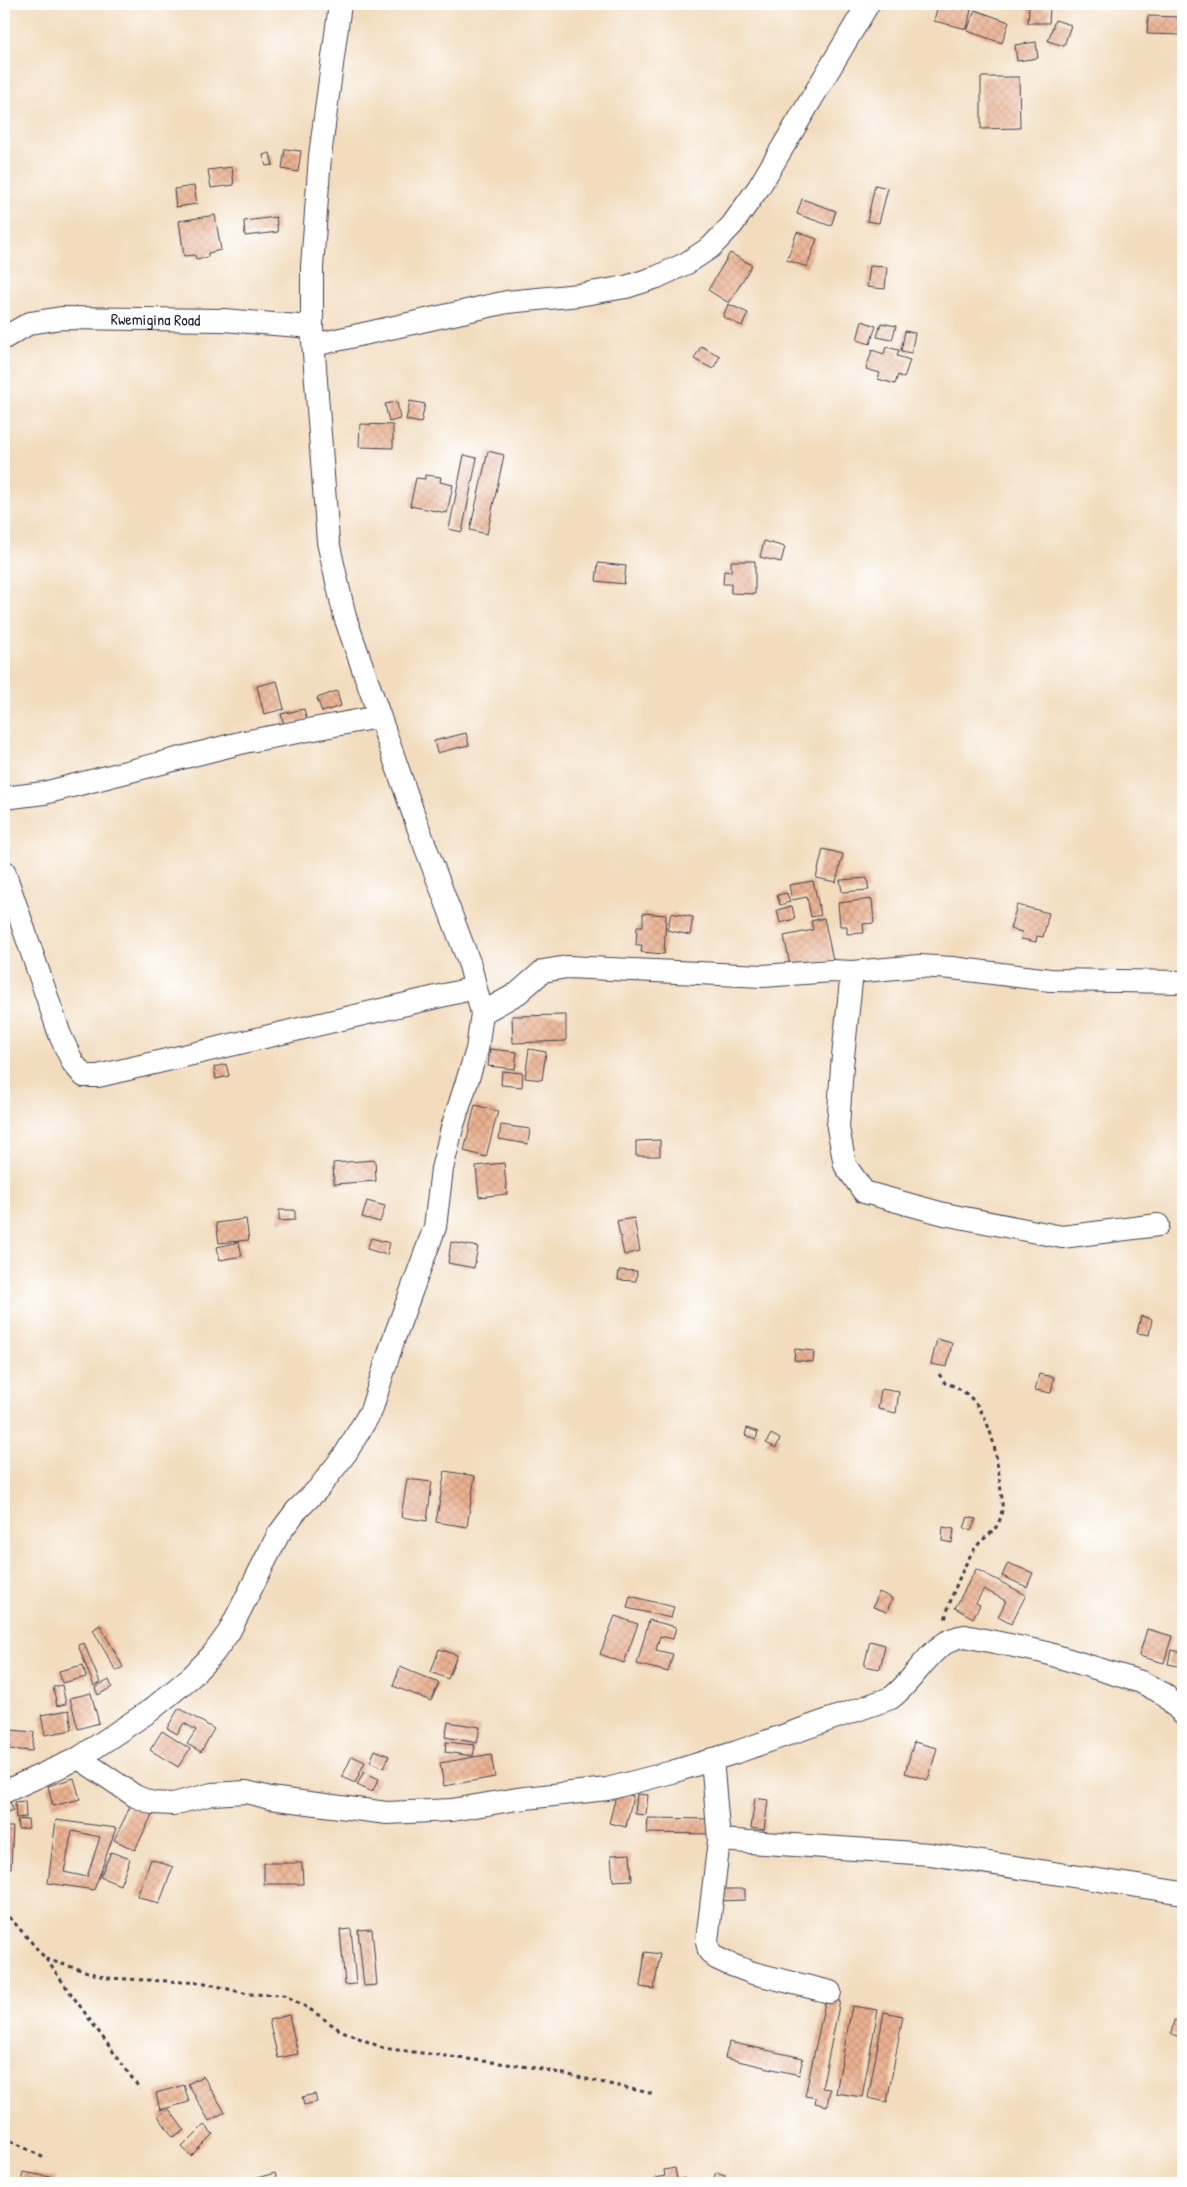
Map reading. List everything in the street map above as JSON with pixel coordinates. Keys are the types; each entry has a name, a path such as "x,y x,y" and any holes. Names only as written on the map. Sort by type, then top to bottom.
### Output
{"street":[{"path":"4,1792 79,1758 151,1710 191,1677 213,1654 229,1632 278,1535 346,1453 371,1411 435,1227 442,1169 452,1128 477,1050 482,1013 470,965 378,717 345,617 328,542 313,336 312,267 320,156 340,4"},
{"name":"Rwemigina Road","path":"4,338 30,323 61,318 223,320 313,336 404,326 507,302 579,295 626,286 657,277 687,263 711,247 732,225 759,187 868,4"},
{"path":"4,798 44,793 244,742 378,717"},
{"path":"4,871 60,1035 73,1063 84,1076 98,1076 476,988"},
{"path":"482,1013 518,993 543,971 566,967 763,976 832,971 852,972 919,966 952,968 1050,980 1183,982"},
{"path":"852,972 842,1066 838,1128 845,1165 864,1192 944,1214 1062,1237 1158,1225"},
{"path":"79,1758 135,1796 152,1803 173,1804 212,1794 246,1792 270,1798 387,1813 452,1810 517,1799 607,1789 672,1772 849,1714 891,1698 942,1644 954,1638 965,1636 1043,1652 1141,1682 1164,1694 1183,1714"},
{"path":"712,1759 719,1840 706,1941 709,1951 716,1958 753,1972 830,1992"},
{"path":"719,1840 930,1854 1183,1893"}],"path":[{"path":"939,1374 945,1383 956,1386 970,1397 991,1431 996,1452 1002,1503 1000,1520 994,1530 977,1546 965,1564 945,1617 942,1644"},
{"path":"4,1911 46,1959 140,2090"},
{"path":"46,1959 107,1978 205,1983 248,1994 284,1995 308,2008 340,2030 383,2048 537,2068 654,2094"},
{"path":"4,2137 44,2158"}],"building":[{"path":"938,4 951,4 971,9 967,29 934,21"},
{"path":"1029,6 1050,8 1049,23 1028,23"},
{"path":"975,10 1009,22 1002,43 967,31"},
{"path":"1148,16 1183,17 1183,35 1147,34"},
{"path":"1055,20 1071,25 1064,46 1048,41"},
{"path":"1036,42 1038,58 1017,61 1015,45"},
{"path":"981,77 1019,77 1020,128 981,129"},
{"path":"285,149 301,151 298,172 282,169"},
{"path":"270,153 273,165 266,166 263,155"},
{"path":"232,167 234,185 211,188 208,170"},
{"path":"875,185 888,188 879,223 867,221"},
{"path":"194,186 197,204 176,207 174,189"},
{"path":"802,199 836,211 831,226 797,214"},
{"path":"215,215 221,250 208,253 208,257 196,259 195,255 184,256 179,221"},
{"path":"276,217 278,232 245,236 244,221"},
{"path":"797,232 817,239 807,267 787,260"},
{"path":"730,253 752,265 729,303 708,290"},
{"path":"870,266 887,267 885,289 867,287"},
{"path":"728,304 748,313 742,326 723,317"},
{"path":"862,321 876,326 870,344 857,340"},
{"path":"881,323 896,326 892,340 877,337"},
{"path":"905,331 915,333 911,353 901,351"},
{"path":"701,346 720,356 713,369 694,359"},
{"path":"886,347 899,350 897,356 910,360 904,378 898,375 895,384 878,379 880,373 866,369 872,350 884,354"},
{"path":"410,401 425,404 421,423 406,420"},
{"path":"397,402 400,419 389,422 385,404"},
{"path":"360,424 393,425 393,448 359,447"},
{"path":"488,451 504,455 487,534 470,530"},
{"path":"464,455 477,458 462,532 449,529"},
{"path":"425,475 441,477 440,482 453,485 447,513 410,506 416,478 425,479"},
{"path":"764,541 785,547 781,562 760,557"},
{"path":"731,561 755,561 755,594 731,593 731,584 723,584 724,571 731,572"},
{"path":"598,563 626,566 624,584 596,581"},
{"path":"277,681 284,709 264,714 257,686"},
{"path":"337,691 341,706 322,712 317,698"},
{"path":"304,709 307,720 284,725 281,714"},
{"path":"466,733 469,745 437,753 434,741"},
{"path":"823,849 843,854 836,882 816,878"},
{"path":"867,878 869,890 842,892 840,880"},
{"path":"813,881 821,915 811,917 807,897 792,900 789,885"},
{"path":"787,893 790,902 780,905 777,895"},
{"path":"872,899 874,923 863,924 864,933 847,934 847,926 840,926 838,903"},
{"path":"1017,905 1049,913 1043,937 1037,936 1036,942 1021,939 1022,932 1010,929"},
{"path":"792,906 795,919 780,923 777,910"},
{"path":"643,913 666,915 664,954 641,952 642,945 636,945 637,926 643,926"},
{"path":"671,913 693,917 690,935 667,930"},
{"path":"824,918 833,960 791,969 784,936 813,930 811,921"},
{"path":"566,1015 566,1041 513,1043 512,1016"},
{"path":"490,1049 517,1052 515,1069 488,1066"},
{"path":"529,1049 546,1052 542,1080 525,1078"},
{"path":"226,1064 229,1076 216,1079 214,1067"},
{"path":"502,1071 523,1073 522,1087 501,1085"},
{"path":"475,1105 498,1111 486,1157 464,1151"},
{"path":"501,1125 530,1129 528,1144 499,1139"},
{"path":"660,1140 660,1156 636,1156 636,1141"},
{"path":"375,1160 376,1181 334,1184 333,1163"},
{"path":"504,1163 507,1194 479,1197 476,1166"},
{"path":"367,1201 385,1206 380,1222 362,1217"},
{"path":"279,1210 295,1210 295,1220 279,1221"},
{"path":"634,1218 640,1251 624,1255 617,1221"},
{"path":"246,1219 249,1240 219,1243 216,1223"},
{"path":"371,1238 390,1243 387,1255 367,1249"},
{"path":"239,1242 242,1256 220,1260 217,1247"},
{"path":"451,1242 478,1247 474,1268 448,1263"},
{"path":"619,1270 637,1271 636,1281 618,1280"},
{"path":"1141,1316 1152,1319 1149,1335 1137,1333"},
{"path":"937,1339 952,1343 947,1367 931,1364"},
{"path":"795,1349 814,1351 813,1362 794,1360"},
{"path":"1039,1374 1054,1377 1051,1393 1035,1390"},
{"path":"881,1389 899,1392 896,1413 878,1409"},
{"path":"747,1428 758,1432 756,1439 745,1435"},
{"path":"771,1434 780,1439 776,1448 766,1443"},
{"path":"445,1471 475,1476 467,1527 436,1522"},
{"path":"407,1479 432,1482 427,1521 401,1517"},
{"path":"968,1517 976,1519 971,1531 964,1528"},
{"path":"943,1527 954,1529 952,1543 942,1541"},
{"path":"1008,1563 1033,1573 1027,1587 1002,1576"},
{"path":"976,1569 1026,1595 1011,1624 998,1617 1006,1601 984,1589 976,1603 980,1605 973,1618 955,1608"},
{"path":"879,1592 892,1598 887,1612 873,1607"},
{"path":"630,1596 674,1607 671,1618 627,1608"},
{"path":"615,1616 638,1624 624,1663 600,1654"},
{"path":"649,1620 676,1627 673,1639 660,1636 656,1650 673,1654 668,1672 637,1664"},
{"path":"100,1625 123,1667 116,1671 93,1630"},
{"path":"1147,1629 1172,1636 1164,1663 1139,1656"},
{"path":"870,1641 885,1645 880,1669 864,1666"},
{"path":"84,1643 100,1683 94,1686 78,1645"},
{"path":"439,1649 457,1655 448,1679 431,1672"},
{"path":"1171,1650 1183,1653 1183,1667 1168,1664"},
{"path":"83,1665 86,1677 62,1683 59,1671"},
{"path":"400,1667 439,1683 431,1701 393,1686"},
{"path":"109,1680 112,1687 98,1695 95,1688"},
{"path":"62,1685 66,1704 57,1706 53,1687"},
{"path":"91,1693 99,1723 78,1729 70,1698"},
{"path":"179,1708 214,1729 201,1752 187,1744 196,1730 184,1723 177,1734 167,1728"},
{"path":"69,1710 72,1730 45,1735 41,1715"},
{"path":"448,1722 480,1727 477,1743 445,1737"},
{"path":"11,1730 34,1732 32,1751 9,1749"},
{"path":"162,1731 190,1749 178,1767 150,1750"},
{"path":"446,1742 475,1745 473,1756 445,1752"},
{"path":"914,1742 937,1748 928,1780 905,1773"},
{"path":"375,1750 389,1756 384,1768 370,1762"},
{"path":"491,1754 495,1777 444,1786 440,1763"},
{"path":"352,1756 365,1762 355,1783 342,1777"},
{"path":"364,1772 379,1779 372,1792 357,1785"},
{"path":"74,1778 80,1799 53,1806 48,1786"},
{"path":"617,1792 633,1796 626,1827 609,1823"},
{"path":"637,1794 648,1795 646,1815 635,1814"},
{"path":"755,1798 768,1800 764,1830 751,1828"},
{"path":"10,1801 13,1810 4,1813 4,1803"},
{"path":"25,1801 26,1817 16,1818 15,1802"},
{"path":"131,1805 152,1815 135,1850 114,1840"},
{"path":"648,1818 709,1819 709,1834 647,1833"},
{"path":"28,1819 29,1828 18,1829 17,1820"},
{"path":"56,1820 116,1828 94,1890 48,1883","holes":["72,1831 100,1837 87,1877 64,1872"]},
{"path":"4,1827 13,1827 11,1868 4,1868"},
{"path":"111,1852 130,1859 120,1885 100,1877"},
{"path":"630,1854 632,1880 613,1881 611,1855"},
{"path":"151,1859 173,1867 159,1904 137,1896"},
{"path":"264,1863 302,1863 303,1884 264,1884"},
{"path":"718,1889 745,1889 745,1900 718,1901"},
{"path":"351,1929 356,1984 345,1985 340,1930"},
{"path":"372,1929 377,1985 364,1986 358,1930"},
{"path":"645,1952 660,1954 654,1989 640,1987"},
{"path":"826,1998 840,2001 822,2088 830,2089 827,2106 815,2103 816,2098 805,2096"},
{"path":"852,2006 878,2010 862,2097 836,2093"},
{"path":"884,2012 903,2016 887,2102 868,2098"},
{"path":"289,2015 298,2054 278,2058 269,2020"},
{"path":"1174,2020 1183,2022 1183,2037 1171,2034"},
{"path":"729,2042 803,2058 799,2075 725,2058"},
{"path":"203,2076 225,2112 209,2121 188,2084"},
{"path":"184,2085 189,2102 160,2110 156,2093"},
{"path":"315,2094 317,2102 304,2105 302,2097"},
{"path":"169,2109 184,2130 173,2137 158,2116"},
{"path":"204,2125 213,2134 191,2156 182,2147"},
{"path":"675,2168 677,2180 684,2178 685,2183 656,2183 655,2178 665,2176 664,2170"},
{"path":"23,2172 56,2178 55,2183 21,2183"},
{"path":"716,2172 725,2175 722,2183 712,2183"},
{"path":"275,2173 278,2183 247,2183 246,2181"}]}
